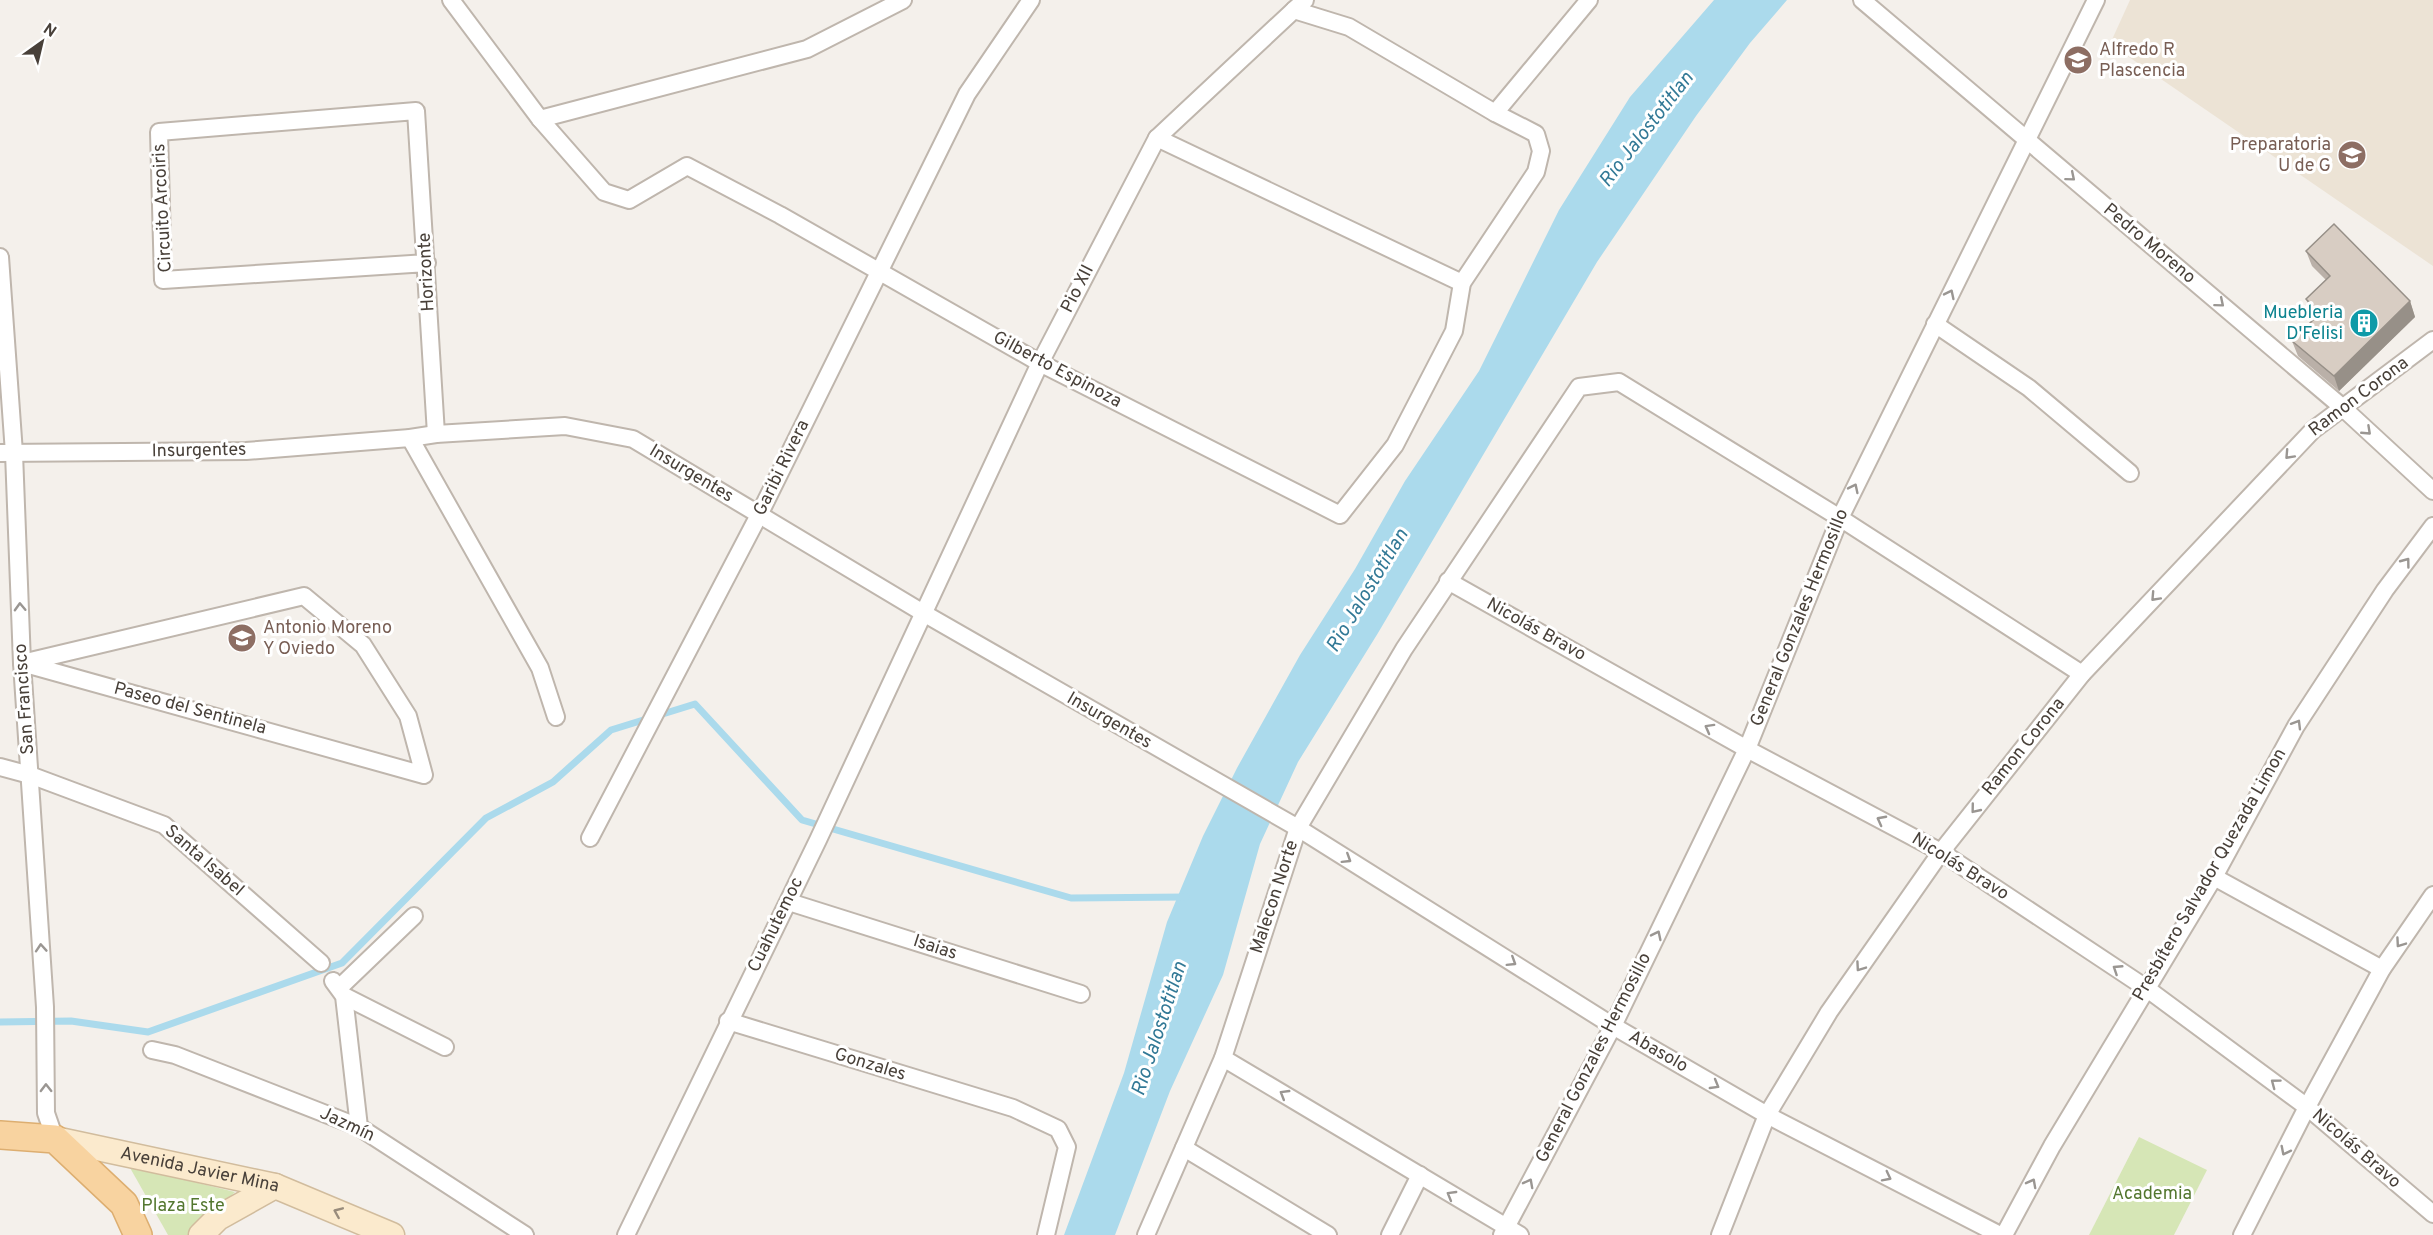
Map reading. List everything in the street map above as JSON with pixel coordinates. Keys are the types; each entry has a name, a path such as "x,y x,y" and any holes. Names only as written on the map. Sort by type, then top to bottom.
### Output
{"main road":[{"name":"Avenida Javier Mina","path":"0,1135 55,1139"},
{"path":"55,1139 124,1204 138,1235"}],"street":[{"path":"452,0 540,119 807,49 903,0"},
{"name":"Garibi Rivera","path":"590,838 759,515 967,94 1031,0"},
{"path":"1495,113 1589,0"},
{"name":"Pedro Moreno","path":"1862,0 2342,407 2433,491"},
{"name":"General Gonzales Hermosillo","path":"1509,1232 1613,1026 1747,749 1840,518 2096,0"},
{"path":"1156,138 1462,283 1536,172 1541,151 1536,134 1495,113 1349,27 1300,5"},
{"name":"Pio XII","path":"925,614 1040,363 1156,138 1300,5"},
{"name":"Horizonte","path":"416,111 427,263 435,434"},
{"name":"Circuito Arcoiris","path":"416,111 159,132 163,280 427,263"},
{"name":"Gilberto Espinoza","path":"540,119 604,192 629,200 687,166 780,215 1040,363 1340,515 1395,445 1454,331 1462,283"},
{"name":"San Francisco","path":"0,257 7,453 45,1007 46,1113 55,1139"},
{"path":"1935,324 2029,388 2130,473"},
{"name":"Ramon Corona","path":"1720,1235 1767,1115 1828,1012 1941,852 2082,674 2313,430 2433,340"},
{"name":"Malecon Norte","path":"1146,1235 1223,1058 1298,828 1404,649 1579,387 1618,382 1840,518 2082,674"},
{"name":"Insurgentes","path":"7,453 246,451 435,434 566,426 633,439 925,614 1298,828"},
{"path":"410,438 540,668 556,717"},
{"name":"Presbítero Salvador Quezada Limon","path":"2002,1235 2052,1146 2214,877 2296,726 2385,590 2433,526"},
{"name":"Nicolás Bravo","path":"1448,581 1747,749 1941,852 2146,988 2307,1107 2433,1214"},
{"name":"Paseo del Sentinela","path":"304,596 363,645 408,716 424,775 194,710 22,663 304,596"},
{"name":"Cuahutemoc","path":"626,1235 728,1021 789,902 925,614"},
{"name":"Santa Isabel","path":"0,768 30,775 164,825 321,963"},
{"name":"Abasolo","path":"1298,828 1613,1026 1767,1115 2002,1235"},
{"path":"2214,877 2382,969"},
{"path":"2242,1235 2307,1107 2382,969 2433,895"},
{"name":"Isaias","path":"789,902 1081,994"},
{"path":"339,988 414,916"},
{"path":"339,988 445,1047"},
{"path":"339,988 359,1127"},
{"name":"Gonzales","path":"728,1021 1012,1108 1058,1130 1068,1147 1046,1235"},
{"name":"Jazmín","path":"152,1050 175,1055 359,1127 525,1235"},
{"path":"1223,1058 1420,1175 1509,1232"},
{"name":"Avenida Javier Mina","path":"55,1139 275,1186 392,1235"},
{"path":"1184,1148 1328,1235"},
{"path":"1390,1235 1420,1175"},
{"path":"201,1235 218,1218 275,1186"}],"shaded area":[{"name":"Preparatoria U de G","path":"2130,0 2433,0 2433,266 2110,44"}],"green space":[{"name":"Academia","path":"2139,1137 2207,1170 2174,1235 2089,1235"},
{"name":"Plaza Este","path":"129,1166 235,1192 193,1235 168,1235"}],"water":[{"name":"Rio Jalostotitlan","path":"1714,0 1787,0 1750,43 1696,116 1597,262 1378,633 1298,762 1260,844 1223,975 1170,1091 1115,1235 1064,1235 1124,1073 1167,922 1203,836 1237,768 1300,655 1355,569 1405,481 1479,371 1559,210 1630,97"}],"building":[{"name":"Muebleria D'Felisi","path":"2334,224 2410,301 2334,376 2292,341 2320,313 2306,299 2330,276 2306,251"}],"waterway":[{"path":"0,1022 71,1021 148,1032 342,963 486,818 553,782 611,730 695,704 802,820 1071,898 1186,897"}],"place":[{"name":"Alfredo R Plascencia","path":"2078,60"},
{"name":"Preparatoria U de G","path":"2352,155"},
{"name":"Muebleria D'Felisi","path":"2364,323"},
{"name":"Antonio Moreno Y Oviedo","path":"242,638"}]}
